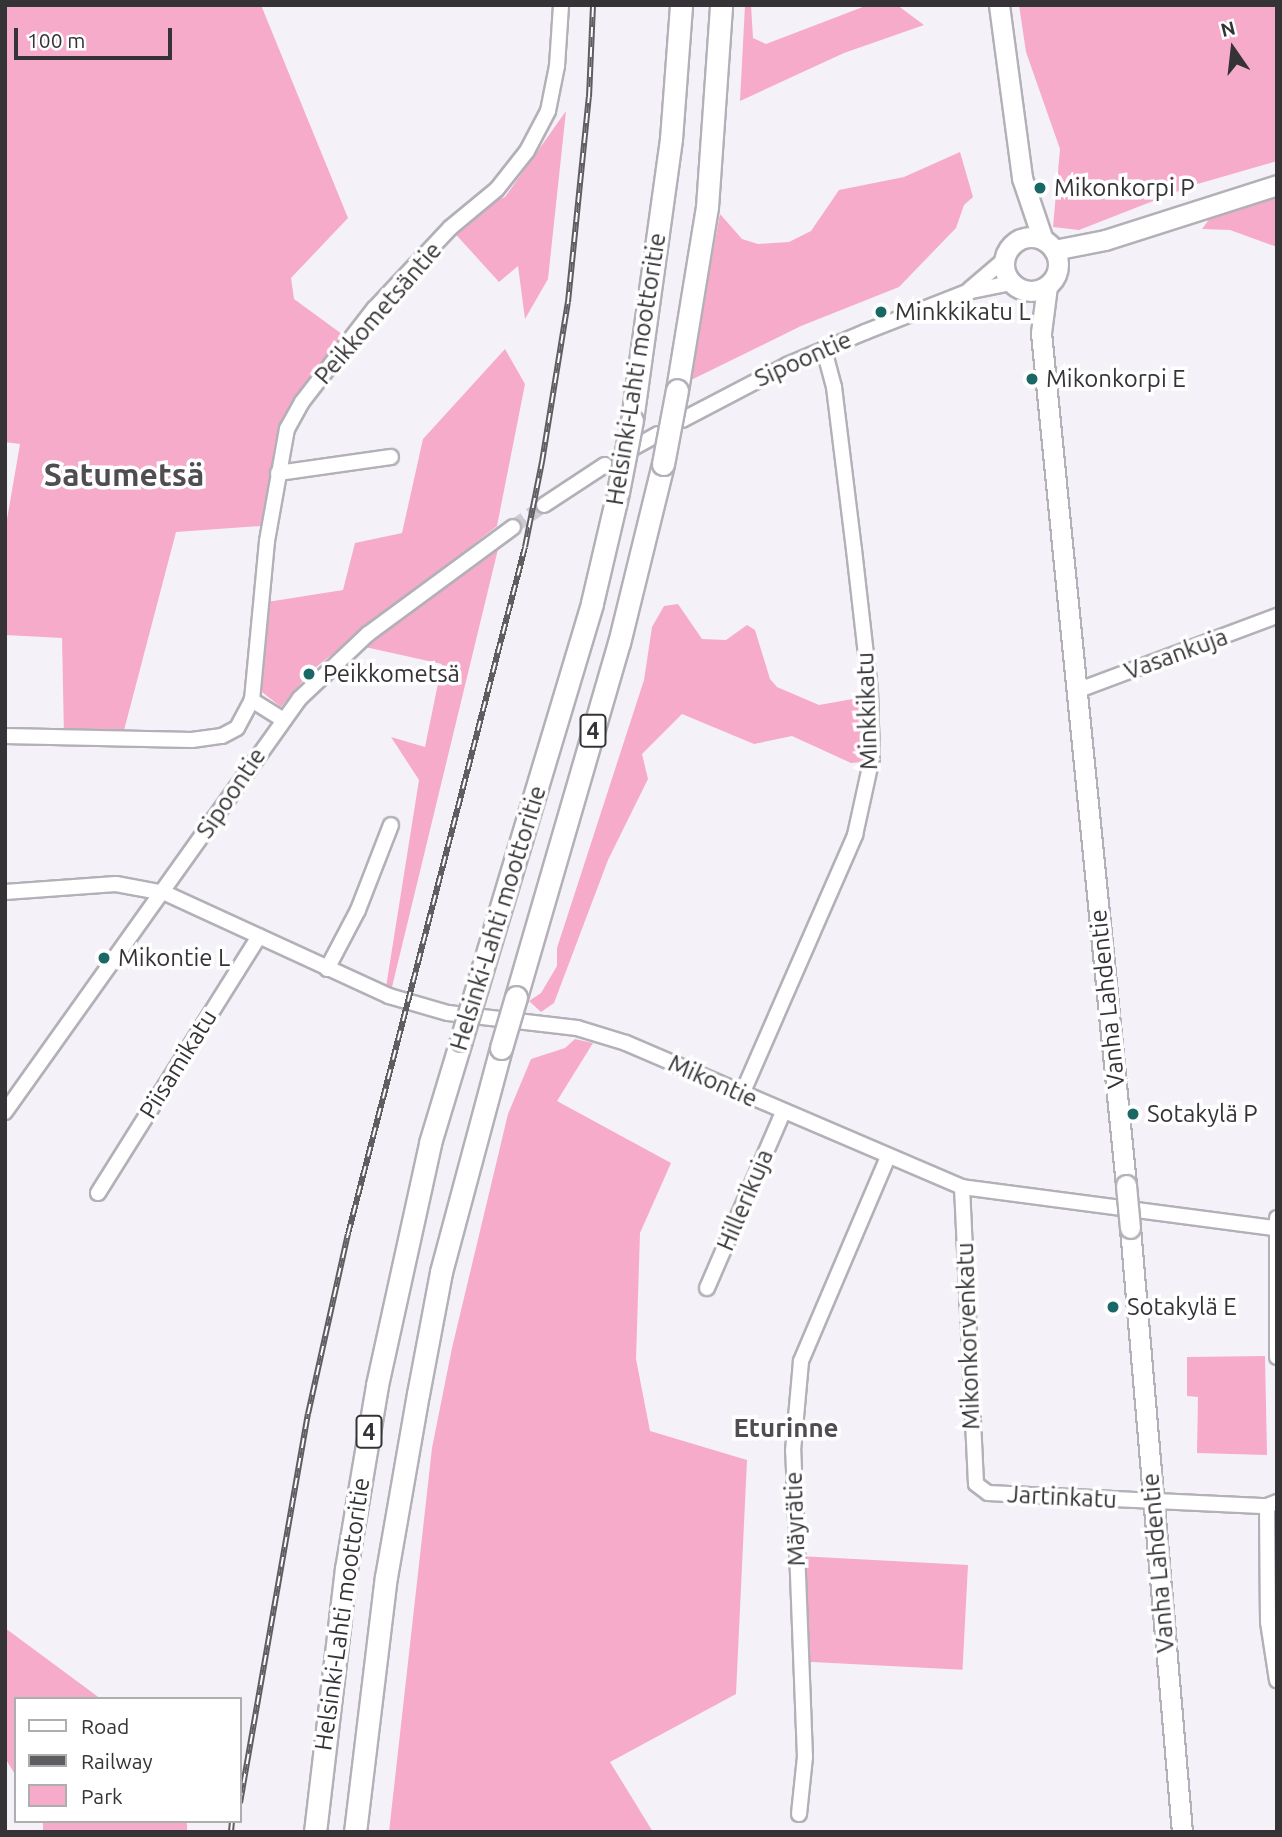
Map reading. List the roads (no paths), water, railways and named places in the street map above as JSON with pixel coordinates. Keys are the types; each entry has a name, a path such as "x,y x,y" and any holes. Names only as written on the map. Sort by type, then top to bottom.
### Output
{"highway":[{"name":"Helsinki-Lahti moottoritie","path":"315,1832 346,1569 377,1385 430,1143 592,603 618,492 632,420 671,139 681,5"},
{"name":"Helsinki-Lahti moottoritie","path":"355,1832 386,1577 441,1272 501,1048 619,643 663,464 707,207 721,5"}],"main road":[{"path":"999,5 1022,178 1018,240 1004,260"},
{"path":"1022,178 1049,245"},
{"path":"1018,240 1049,245 1105,240 1277,185"},
{"path":"1017,287 1051,280 1105,240"},
{"name":"Vanha Lahdentie","path":"1049,245 1051,280 1041,333 1130,1227 1182,1832"},
{"name":"Vanha Lahdentie","path":"1004,260 1041,333"}],"street":[{"name":"Peikkometsäntie","path":"252,701 278,473 287,429 308,394 379,303 450,228 497,189 527,151 548,111 557,66 561,5"},
{"name":"Sipoontie","path":"967,292 1004,260"},
{"name":"Sipoontie","path":"682,420 824,349 967,292 1017,287"},
{"name":"Minkkikatu","path":"742,1094 855,835 872,758 860,601 834,387 824,349"},
{"path":"633,448 658,434"},
{"path":"278,473 391,457"},
{"path":"544,505 605,465"},
{"name":"Sipoontie","path":"5,1112 165,893 282,719 368,634 513,527"},
{"name":"Vasankuja","path":"1076,691 1277,616"},
{"path":"5,736 192,740 222,736 237,728 252,701 282,719"},
{"path":"327,969 358,910 391,825"},
{"name":"Mikontie","path":"5,892 116,884 165,893 327,969 421,1006 576,1028 626,1043 962,1187 1275,1223"},
{"name":"Piisamikatu","path":"98,1193 258,936"},
{"name":"Hillerikuja","path":"707,1288 783,1112"},
{"name":"Mäyrätie","path":"799,1814 805,1757 793,1451 802,1361 888,1157"},
{"name":"Mikonkorvenkatu","path":"962,1187 976,1484"},
{"path":"1275,1223 1277,1357"},
{"name":"Jartinkatu","path":"976,1484 988,1493 1272,1504"},
{"path":"1272,1504 1268,1622 1277,1680"}],"tunnel":[{"path":"513,527 544,505"}],"railway":[{"path":"242,1792 308,1414 348,1234 525,547 542,462 568,302 589,97 593,5"},
{"path":"231,1832 232,1823"}],"place":[{"name":"Mikonkorpi P","path":"1040,188"},
{"name":"Minkkikatu L","path":"881,312"},
{"name":"Mikonkorpi E","path":"1032,379"},
{"name":"Peikkometsä","path":"309,674"},
{"name":"Mikontie L","path":"104,958"},
{"name":"Sotakylä P","path":"1133,1114"},
{"name":"Sotakylä E","path":"1113,1307"}],"district":[{"name":"Satumetsä","path":"124,474"},
{"name":"Eturinne","path":"786,1428"}]}
